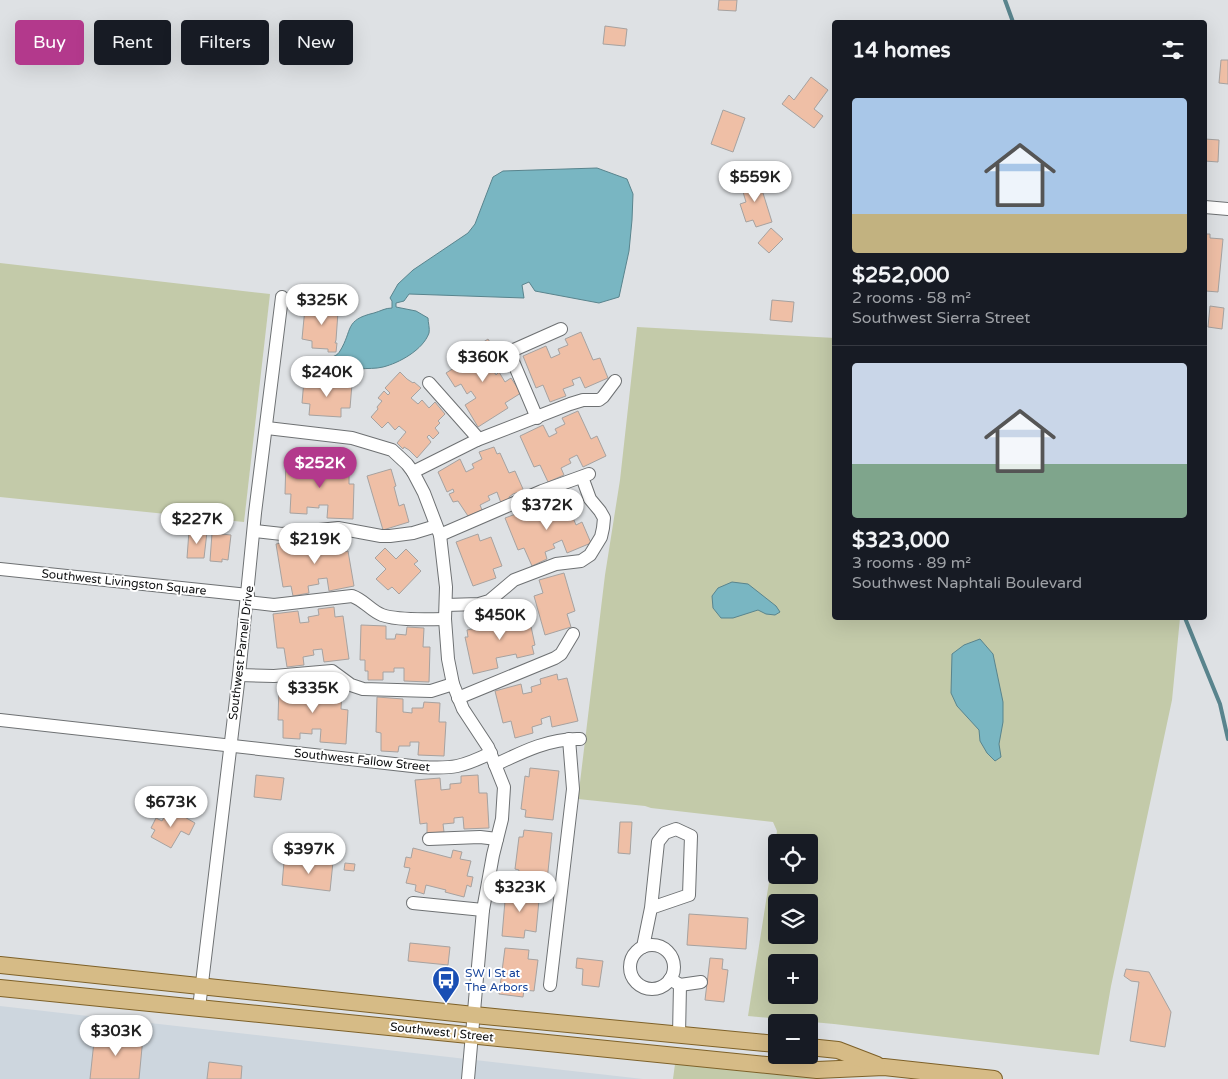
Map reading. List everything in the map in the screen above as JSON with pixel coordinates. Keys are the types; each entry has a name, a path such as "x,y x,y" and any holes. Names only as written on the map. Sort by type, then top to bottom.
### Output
{"main road":[{"name":"Southwest I Street","path":"0,965 474,1015 768,1043"},
{"name":"Southwest I Street","path":"0,988 817,1070 994,1079"},
{"name":"Southwest I Street","path":"818,1049 838,1050 883,1073"}],"street":[{"path":"1207,207 1228,209"},
{"name":"Southwest Parnell Drive","path":"198,1008 239,675 255,531 255,513 282,297"},
{"path":"537,418 509,352 561,329"},
{"path":"413,472 478,440 583,400 599,400 615,381"},
{"path":"429,383 478,440"},
{"path":"267,428 352,438 392,450 413,472 424,493 438,531 446,587 445,619 448,659 453,684 463,709 493,759 504,787 502,819 482,910 468,1079"},
{"path":"255,531 282,534 338,528 381,536 438,531 585,476 590,499 604,518 601,537 590,555 581,560 556,564 514,580 489,601 479,604 446,605"},
{"name":"Southwest Livingston Square","path":"0,569 247,599 274,605 352,596 384,615 398,618 445,619"},
{"path":"458,698 555,658 561,654 573,634"},
{"path":"239,675 274,676 332,671 356,687 384,690 431,691 453,684"},
{"path":"0,720 230,745"},
{"name":"Southwest Fallow Street","path":"230,745 440,768 466,765 520,753 560,740 575,739 573,789 550,984"},
{"path":"643,947 651,908 658,842 664,833 676,830 691,836 689,895 651,908"},
{"path":"429,839 480,837 497,839"},
{"path":"413,903 482,910"},
{"path":"679,1035 675,982 674,968 670,954 658,946 650,945 637,951 630,963 630,970 636,982 649,989 656,989 675,982 701,982"}],"shaded area":[{"path":"0,1006 643,1079 0,1079"}],"green space":[{"path":"0,263 270,294 244,522 0,497"},
{"path":"637,327 832,338 832,620 1180,620 1172,700 1111,986 1099,1055 818,1023 818,1014 768,1014 768,1018 748,1016 769,884 818,884 818,834 777,834 773,822 578,799 605,575 620,480"},
{"path":"675,1064 820,1079 673,1079"}],"water":[{"path":"597,168 627,179 633,194 629,251 619,297 599,303 535,291 529,282 522,285 524,298 409,294 404,301 396,303 396,307 416,311 428,318 429,333 422,345 403,359 383,367 354,370 339,374 322,371 328,360 340,351 353,323 364,316 392,308 390,298 398,284 413,270 468,233 475,224 493,177 503,171"},
{"path":"732,582 748,584 776,606 780,612 775,615 766,614 758,610 733,618 721,618 713,608 712,596 718,588"},
{"path":"980,639 993,654 1003,702 1003,722 999,744 1001,757 995,761 987,753 980,741 979,730 957,706 951,693 952,654 964,645"}],"building":[{"path":"719,0 737,0 736,11 718,10"},
{"path":"605,26 627,29 625,46 603,44"},
{"path":"1221,60 1228,60 1228,84 1219,83"},
{"path":"811,77 828,90 814,109 823,116 814,128 782,104 789,95 794,100"},
{"path":"723,110 745,118 733,152 711,144"},
{"path":"1207,139 1219,140 1218,162 1207,161"},
{"path":"758,177 772,222 756,227 753,220 746,222 740,204 746,202 740,182"},
{"path":"771,228 783,239 769,253 758,243"},
{"path":"1207,234 1210,234 1210,238 1223,239 1218,292 1207,291"},
{"path":"772,300 794,302 792,322 770,320"},
{"path":"317,301 341,303 340,312 338,312 336,352 328,352 328,349 312,348 312,341 302,339 305,308 316,309"},
{"path":"1210,306 1224,308 1222,329 1208,327"},
{"path":"581,332 593,360 600,358 608,378 585,388 580,377 572,380 574,385 563,389 566,396 550,402 543,385 536,388 523,356 546,346 551,358 560,354 558,349 568,345 565,339"},
{"path":"488,339 502,361 491,367 496,375 499,372 505,382 511,378 521,393 505,403 508,408 478,427 465,405 476,398 471,391 467,394 461,384 455,387 446,373 462,363 459,358"},
{"path":"400,372 421,388 411,398 418,404 422,400 429,408 435,402 445,414 438,421 440,423 435,428 439,433 433,439 429,435 427,437 431,442 417,458 409,450 404,447 403,449 397,443 406,432 399,426 395,430 388,422 382,428 371,417 382,401 378,398 384,391 388,395 390,393 385,388"},
{"path":"304,380 352,384 350,408 341,408 341,417 309,415 310,404 302,403"},
{"path":"578,411 591,439 597,436 606,456 583,467 577,455 569,459 571,463 561,468 564,475 548,482 540,465 534,467 520,436 543,425 549,437 557,433 555,429 565,424 562,418"},
{"path":"494,447 497,454 500,453 509,473 515,471 523,489 501,503 497,492 488,496 490,500 480,505 482,510 468,516 458,501 453,502 449,494 454,492 453,489 447,492 438,472 460,459 466,472 474,468 472,464 482,459 479,452"},
{"path":"286,459 313,460 312,470 333,471 333,464 349,464 349,484 354,484 353,519 327,518 328,505 319,505 319,508 307,507 307,514 290,513 291,494 285,494"},
{"path":"391,469 399,506 404,504 409,522 383,530 367,476"},
{"path":"564,496 576,525 582,522 591,543 567,553 562,540 553,544 555,548 545,552 547,559 532,566 524,548 518,550 505,518 529,509 534,520 543,517 541,513 551,509 549,502"},
{"path":"189,531 207,532 204,558 187,558"},
{"path":"212,533 231,535 228,560 222,559 222,562 210,561"},
{"path":"339,534 342,552 348,551 354,586 329,591 327,578 318,579 319,584 308,586 309,593 293,596 291,586 283,587 276,544 302,539 304,552 313,550 312,546 323,544 322,537"},
{"path":"478,534 480,541 491,537 502,566 493,569 496,578 473,586 456,542"},
{"path":"385,548 396,559 406,549 418,561 414,564 421,571 399,594 392,587 388,590 376,579 386,569 375,558"},
{"path":"564,573 575,611 567,614 571,627 545,635 534,596 543,593 539,580"},
{"path":"334,607 335,617 343,616 349,659 324,662 322,649 313,650 314,655 303,657 304,665 287,667 284,648 277,648 273,614 298,611 300,623 309,622 308,617 319,615 318,609"},
{"path":"527,608 535,645 532,646 534,654 517,658 516,654 496,658 498,668 473,674 465,637 468,637 467,630 504,622 502,614"},
{"path":"361,625 386,626 386,639 395,639 396,634 406,635 407,627 424,628 423,647 430,647 429,682 404,681 404,668 394,668 394,672 383,672 383,680 368,680 368,671 365,671 365,660 360,660"},
{"path":"557,674 558,680 567,678 578,721 552,727 550,716 541,719 542,724 532,727 533,733 515,738 511,721 503,723 495,691 521,684 523,694 532,692 531,687 541,684 540,679"},
{"path":"279,685 305,686 305,699 314,700 314,695 325,696 326,689 342,690 341,709 348,710 346,744 320,742 321,729 312,729 312,734 300,733 300,739 283,738 283,720 278,720"},
{"path":"377,697 403,699 403,712 412,713 412,708 423,708 424,702 440,703 439,722 446,722 444,756 418,755 419,742 410,742 410,746 399,746 398,752 381,751 381,733 376,732"},
{"path":"530,768 559,771 553,820 525,817 526,810 521,809 525,776 529,777"},
{"path":"256,775 284,778 281,800 254,797"},
{"path":"478,775 479,793 487,793 489,828 464,829 463,817 454,818 454,823 443,824 444,832 427,833 427,823 420,824 415,780 440,778 441,790 450,789 450,784 461,783 461,776"},
{"path":"169,808 195,823 189,835 181,831 171,848 151,837 155,830 151,828 156,818 162,821"},
{"path":"620,822 632,822 630,854 618,853"},
{"path":"524,830 552,833 547,881 518,878 519,870 515,869 519,837 523,837"},
{"path":"413,848 451,858 453,850 462,852 460,859 471,861 467,876 473,877 471,887 467,885 464,897 426,885 424,894 415,891 416,885 406,883 410,868 404,867 406,857 411,858"},
{"path":"302,858 333,862 330,891 282,885 284,862 302,864"},
{"path":"345,863 355,864 354,871 344,870"},
{"path":"506,889 535,892 535,900 539,900 536,932 525,930 524,938 502,936"},
{"path":"689,914 748,918 746,949 687,945"},
{"path":"410,943 450,947 448,965 408,961"},
{"path":"505,948 529,950 528,959 538,960 534,991 524,990 523,997 499,994"},
{"path":"577,958 603,961 599,987 582,985 583,969 576,968"},
{"path":"710,958 723,959 722,969 728,970 724,1002 705,1000"},
{"path":"1126,969 1149,972 1171,1012 1165,1047 1130,1041 1139,982 1131,981 1124,976"},
{"path":"95,1032 143,1037 139,1079 90,1079"},
{"path":"209,1062 242,1066 241,1079 207,1079"}],"waterway":[{"path":"1005,0 1012,20"},
{"path":"1186,620 1220,704 1228,739"}],"place":[{"name":"SW I St at The Arbors","path":"446,1004"}]}
